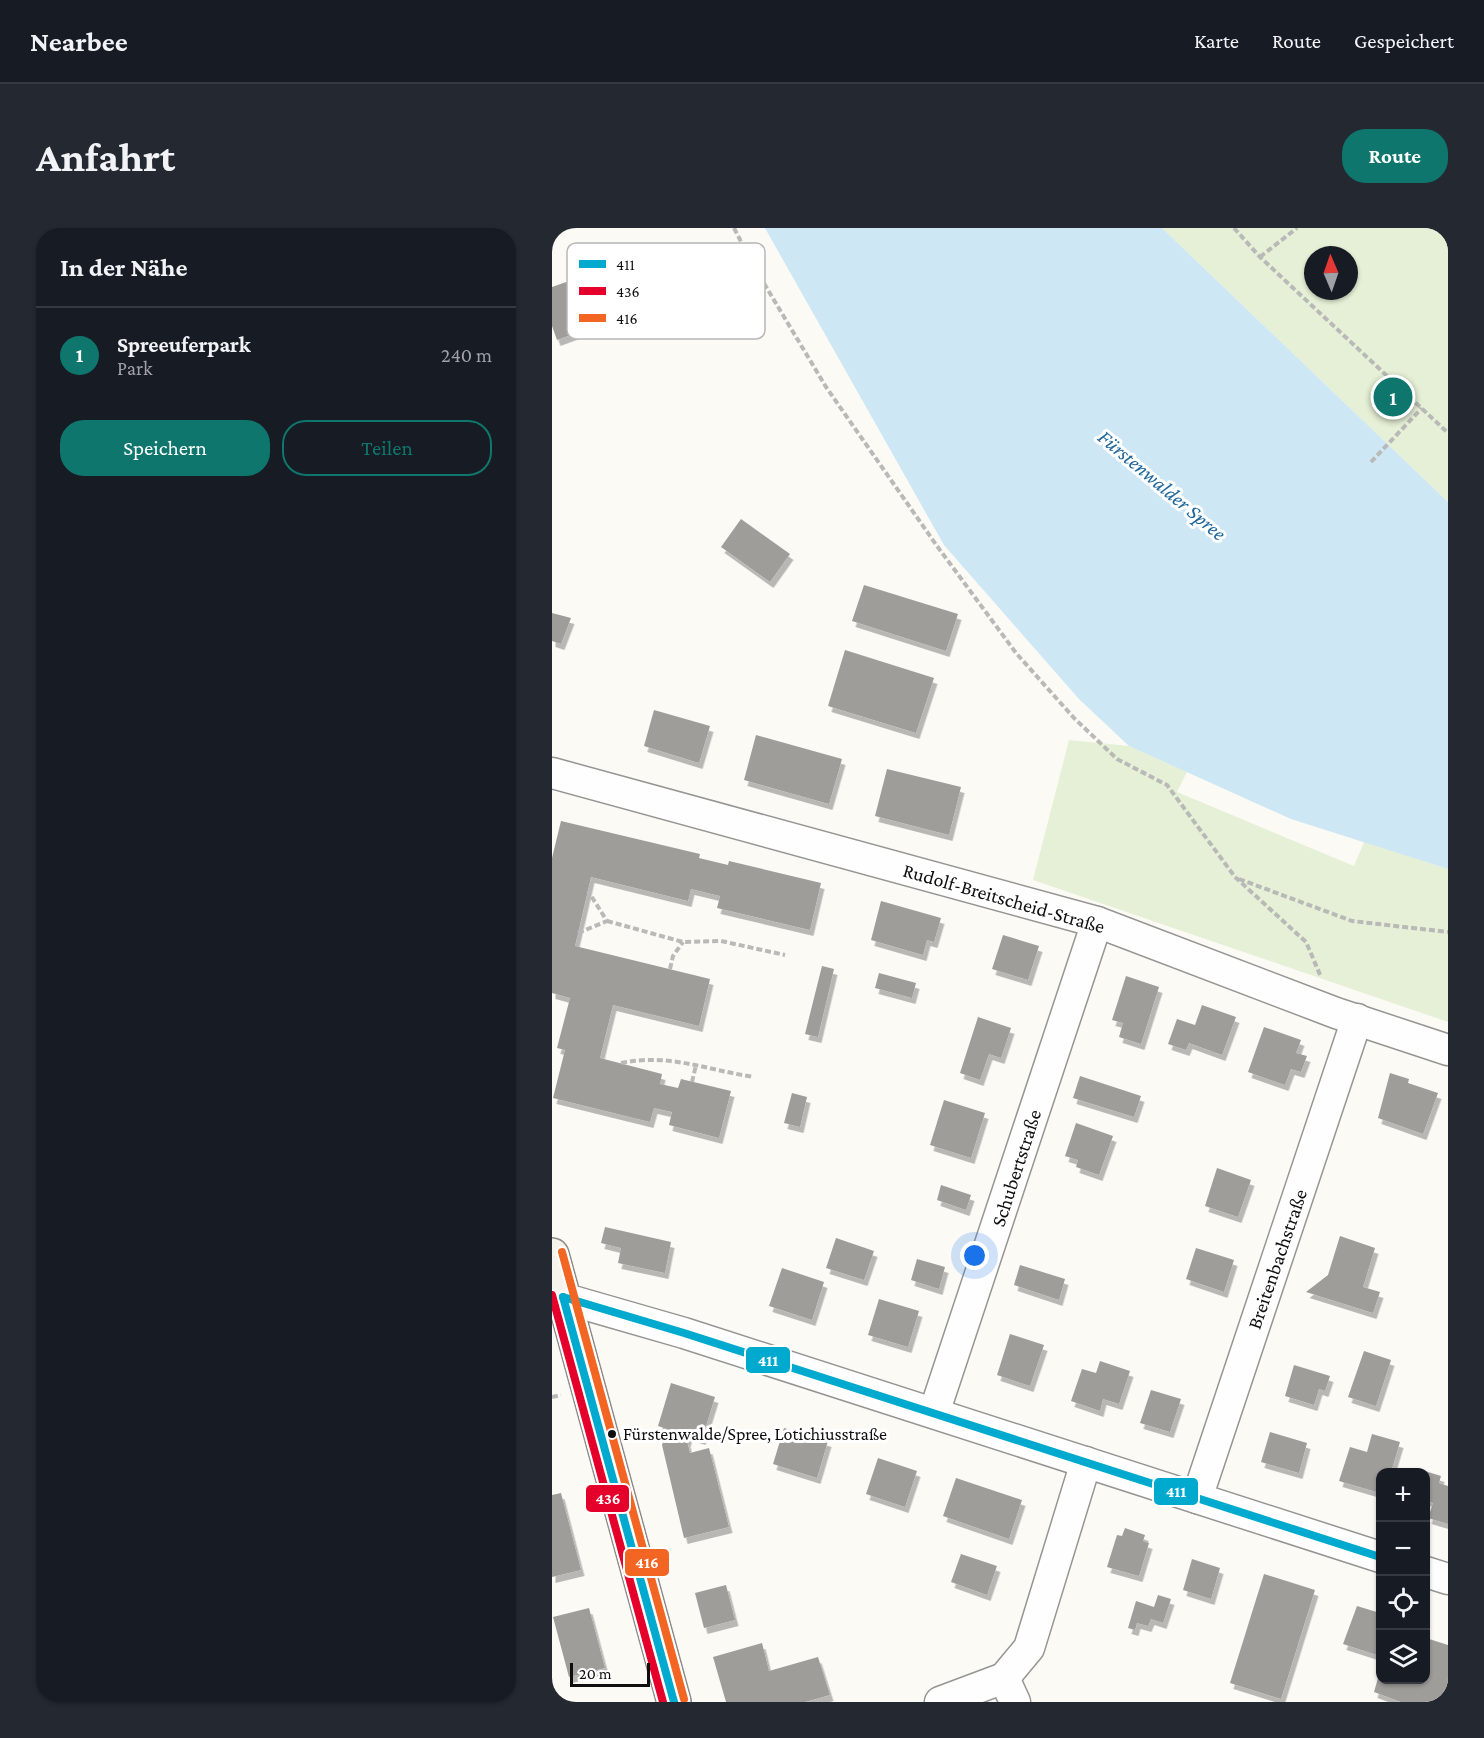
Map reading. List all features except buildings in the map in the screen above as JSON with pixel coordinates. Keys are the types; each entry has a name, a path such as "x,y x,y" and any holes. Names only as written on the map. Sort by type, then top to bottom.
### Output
{"main road":[{"path":"552,1255 557,1296 674,1702"}],"street":[{"name":"Rudolf-Breitscheid-Straße","path":"552,773 1097,922 1347,1016 1448,1050"},
{"name":"Schubertstraße","path":"934,1413 1097,922"},
{"name":"Breitenbachstraße","path":"1197,1498 1347,1016"},
{"path":"557,1296 934,1413 1376,1556"},
{"path":"940,1702 1009,1690 1029,1648 1086,1462"},
{"path":"1430,1574 1448,1579"}],"path":[{"path":"734,228 742,243"},
{"path":"1234,228 1260,257 1448,433"},
{"path":"1260,257 1297,228"},
{"path":"765,285 826,387 930,537 1016,653 1074,718 1117,759 1167,785 1235,877 1306,942 1347,1016"},
{"path":"1371,462 1422,408"},
{"path":"1235,877 1352,921 1448,932"},
{"path":"588,891 607,921"},
{"path":"578,933 607,921 683,942 721,941 785,955"},
{"path":"670,969 673,956 683,942"},
{"path":"621,1063 645,1058 679,1060 754,1077"},
{"path":"692,1082 696,1065"}],"green space":[{"path":"1162,228 1448,228 1448,502"},
{"path":"1069,740 1129,746 1187,772 1177,792 1354,866 1364,842 1448,869 1448,1022 1033,880"}],"water":[{"name":"Fürstenwalder Spree","path":"765,228 1162,228 1448,502 1448,869 1291,819 1129,746 1079,699 944,545"}],"transit line":[{"name":"416","path":"562,1252 684,1699"},
{"name":"436","path":"552,1295 663,1702"},
{"name":"411","path":"563,1297 684,1333 1376,1556"},
{"name":"411","path":"563,1297 674,1702"}],"place":[{"name":"Spreeuferpark","path":"1393,397"},
{"name":"Fürstenwalde/Spree, Lotichiusstraße","path":"612,1434"}]}
